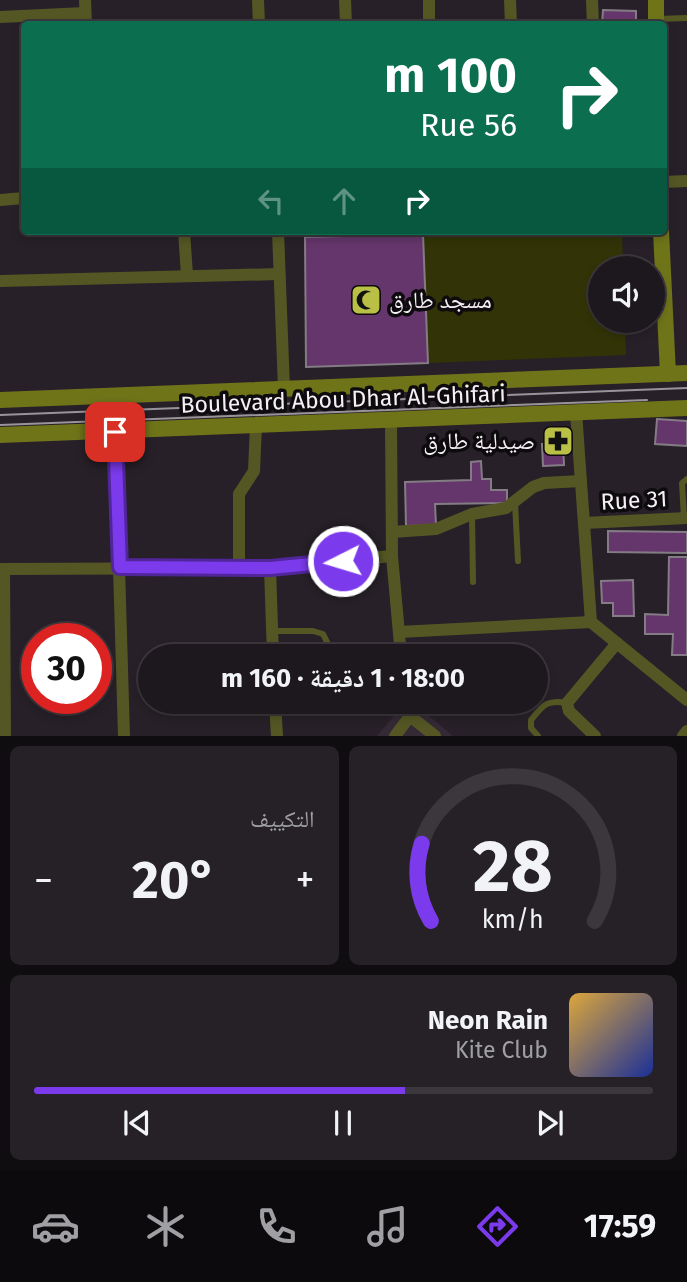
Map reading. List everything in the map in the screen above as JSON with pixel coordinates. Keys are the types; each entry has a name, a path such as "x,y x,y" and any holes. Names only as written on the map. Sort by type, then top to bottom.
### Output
{"street":[{"path":"258,0 259,21"},
{"path":"345,0 346,21"},
{"path":"429,0 429,21"},
{"path":"510,0 511,21"},
{"path":"592,0 593,21"},
{"path":"656,0 656,21"},
{"path":"0,18 42,20 85,13"},
{"path":"667,182 687,181"},
{"path":"0,200 21,198"},
{"path":"184,235 187,275"},
{"path":"278,235 284,389"},
{"path":"661,235 668,374"},
{"path":"0,281 279,274"},
{"name":"Boulevard Abou Dhar Al-Ghifari","path":"0,400 687,373"},
{"name":"Boulevard Abou Dhar Al-Ghifari","path":"0,435 687,408"},
{"path":"576,412 591,622"},
{"path":"391,420 392,556 400,644"},
{"path":"239,568 239,494 254,471 256,426"},
{"path":"115,432 124,736"},
{"path":"392,532 436,529 472,514 506,508 544,483 581,481"},
{"name":"Rue 31","path":"584,523 685,518"},
{"path":"5,736 2,688 2,569 270,568 392,556"},
{"path":"270,568 272,644"},
{"path":"399,632 591,622 687,700"},
{"path":"595,736 569,711 567,703 617,643"},
{"path":"276,714 277,736"},
{"path":"395,736 411,716 435,736"},
{"path":"683,736 687,731"}],"lane":[{"path":"664,21 687,18"},
{"path":"685,518 682,483 687,479"},
{"path":"515,501 518,561"},
{"path":"472,514 473,582"},
{"path":"271,631 313,631 323,634 328,644"},
{"path":"538,736 531,728 531,720 545,702 552,700 567,703"}],"shaded area":[{"path":"423,235 622,235 623,256 588,256 588,333 625,333 626,355 428,363"},
{"path":"395,714 427,714 453,736 377,736"}],"building":[{"path":"603,10 636,11 636,21 602,21"},
{"name":"مسجد طارق","path":"423,235 428,363 306,367 305,237"},
{"path":"657,419 687,421 687,446 655,444"},
{"path":"563,443 564,465 543,466 542,444"},
{"path":"481,461 482,479 491,479 491,490 507,490 507,503 435,504 436,525 406,526 405,482 471,480 471,462"},
{"path":"608,531 687,532 687,553 608,552"},
{"path":"669,557 687,557 687,655 672,655 673,634 645,634 645,614 668,615"},
{"path":"633,580 634,616 613,616 613,603 602,603 601,581"}],"tram line":[{"path":"0,415 687,388"},
{"path":"0,425 647,400"}],"place":[{"name":"مسجد طارق","path":"366,300"},
{"name":"صيدلية طارق","path":"558,441"}],"route":[{"path":"115,432 120,567 270,568 343,561"}]}
